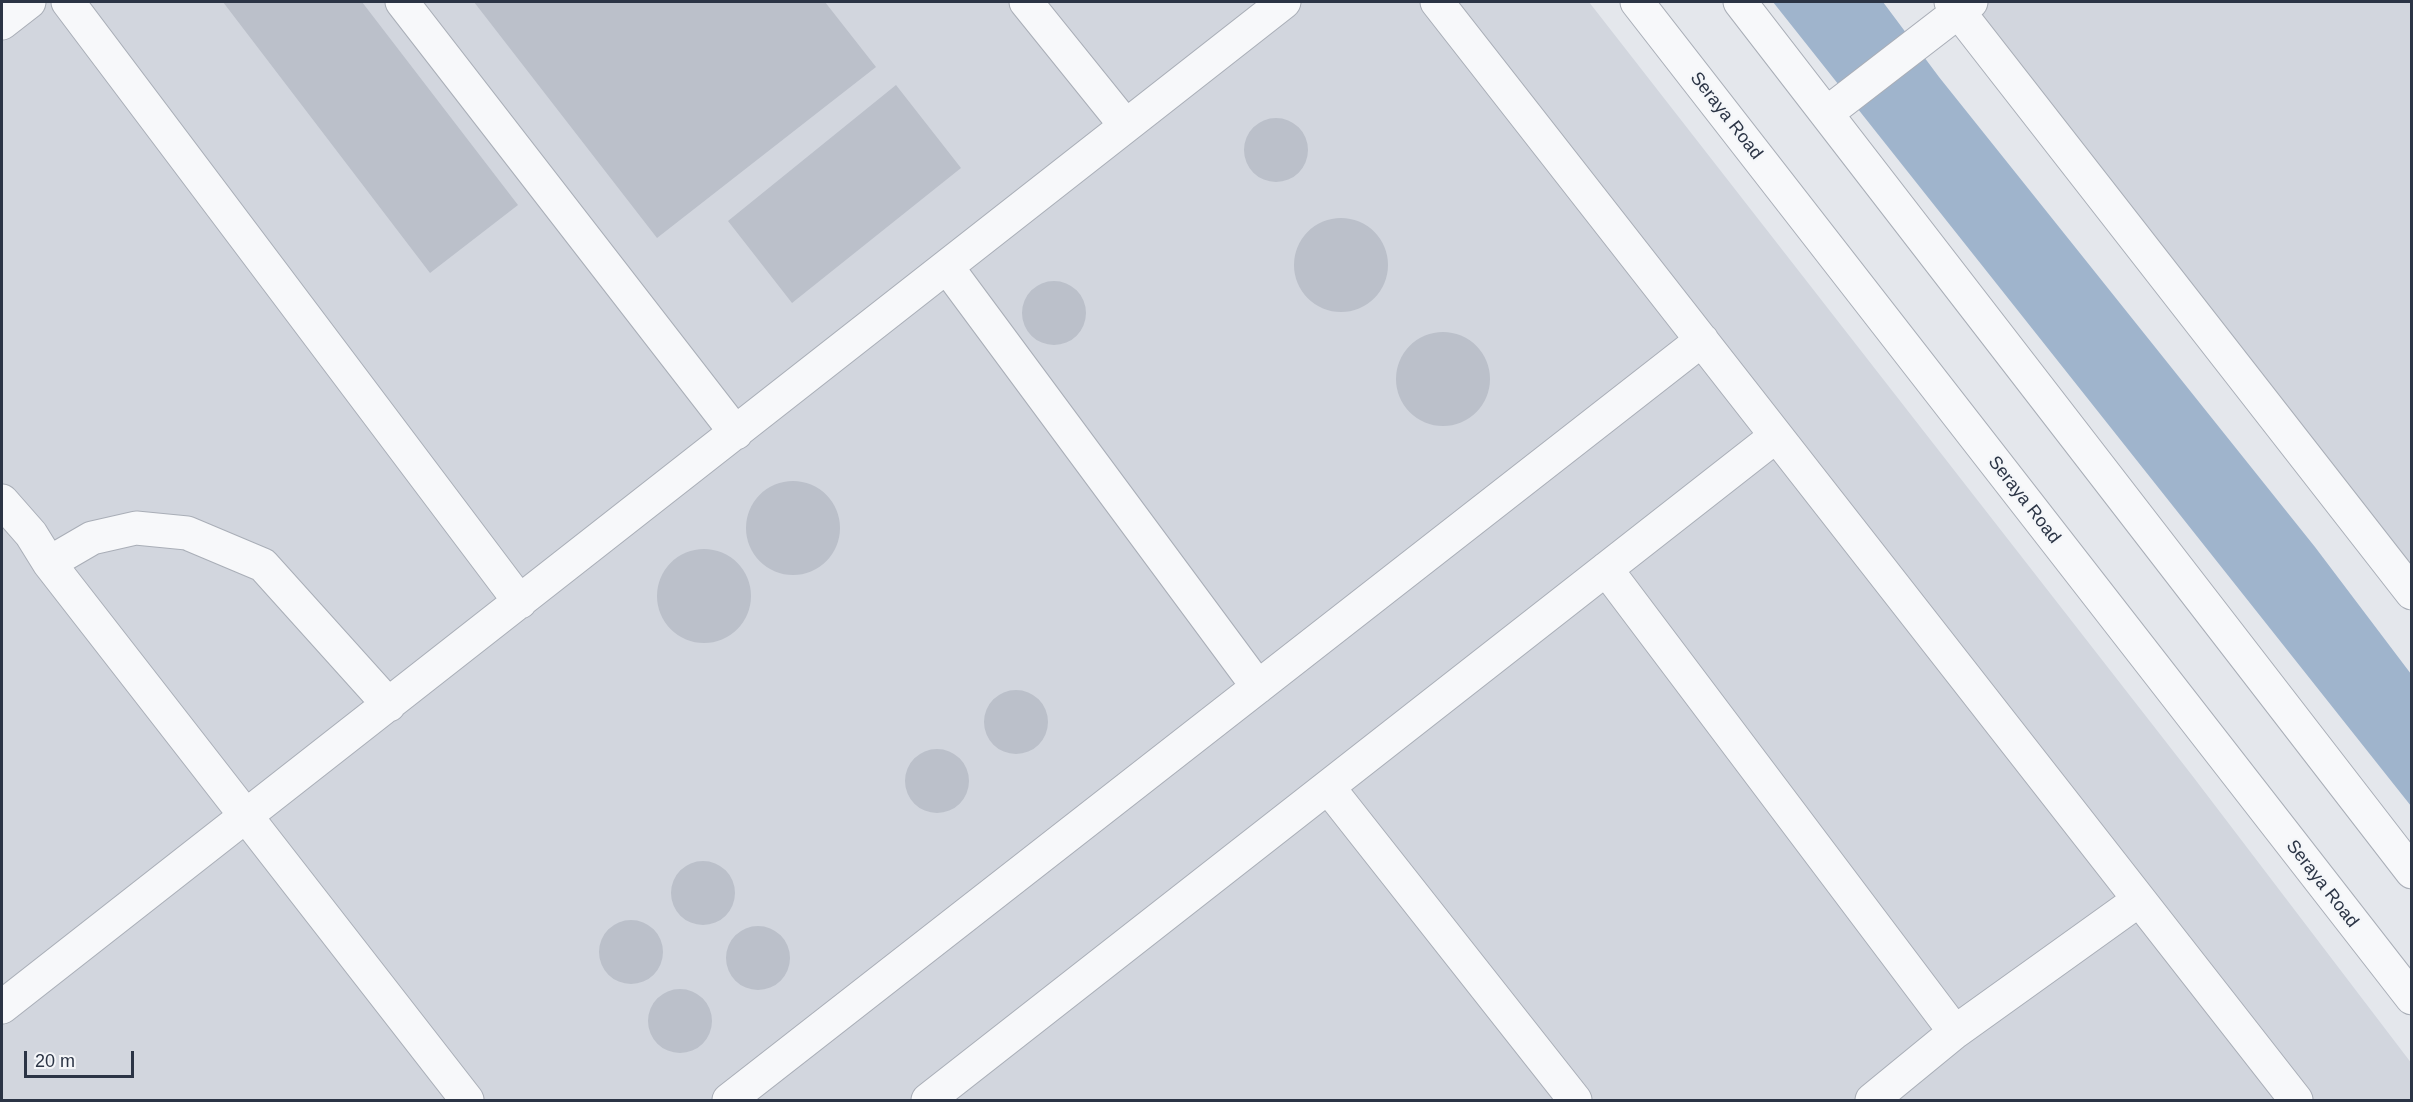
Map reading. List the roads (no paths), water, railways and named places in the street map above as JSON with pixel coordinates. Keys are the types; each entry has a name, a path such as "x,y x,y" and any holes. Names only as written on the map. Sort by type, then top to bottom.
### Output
{"street":[{"path":"2,23 29,2"},
{"path":"68,2 520,602"},
{"path":"402,2 736,433"},
{"path":"1026,2 1126,126"},
{"path":"2,1007 1284,2"},
{"path":"1437,2 2296,1101"},
{"name":"Seraya Road","path":"1637,2 2412,998"},
{"path":"1740,2 1834,107 2412,872"},
{"path":"1834,107 1927,37 1960,5 2412,593"},
{"path":"947,267 1258,687"},
{"path":"729,1101 1702,340"},
{"path":"928,1101 1776,436"},
{"path":"2,501 31,534 49,563 467,1101"},
{"path":"49,563 92,538 136,528 188,533 263,565 389,705"},
{"path":"1606,569 1955,1032"},
{"path":"1328,787 1575,1101"},
{"path":"1872,1101 1955,1032 2139,900"}],"water":[{"path":"1773,2 1883,2 1939,77 2315,547 2411,674 2411,806"}]}
